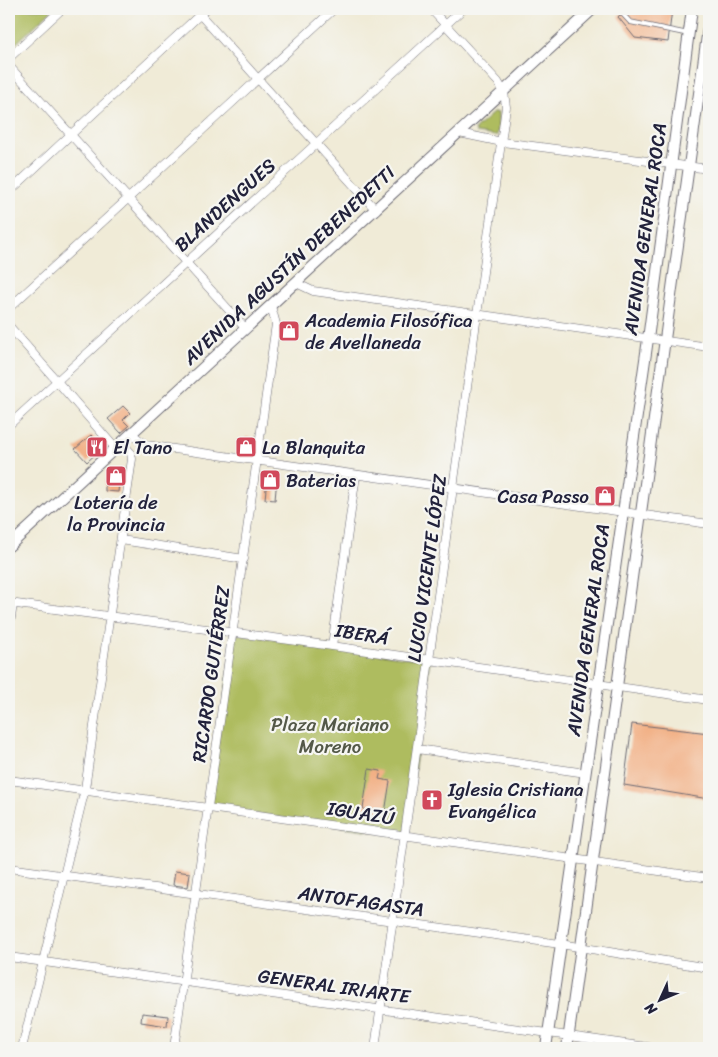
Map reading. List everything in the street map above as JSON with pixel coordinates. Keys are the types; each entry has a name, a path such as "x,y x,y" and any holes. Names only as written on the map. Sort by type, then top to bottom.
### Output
{"main road":[{"name":"AVENIDA AGUSTÍN DEBENEDETTI","path":"9,546 593,9"},
{"name":"AVENIDA GENERAL ROCA","path":"546,1048 648,339 692,9"},
{"name":"AVENIDA GENERAL ROCA","path":"567,1048 616,687 691,166 709,21"}],"street":[{"path":"9,58 62,9"},
{"path":"9,308 334,9"},
{"path":"431,9 498,82 504,92"},
{"name":"BLANDENGUES","path":"9,425 463,9"},
{"path":"9,192 200,11 376,210"},
{"path":"9,66 246,329"},
{"name":"LUCIO VICENTE LÓPEZ","path":"375,1048 502,142 506,106 504,92"},
{"path":"459,133 502,142 709,169"},
{"path":"296,283 313,291 709,346"},
{"name":"RICARDO GUTIÉRREZ","path":"174,1048 234,633 276,324 272,306"},
{"path":"9,326 57,382 119,446 131,453 132,459 85,789 22,1048"},
{"path":"132,434 146,445 623,510 709,524"},
{"path":"332,646 356,475"},
{"path":"121,540 244,559"},
{"path":"9,630 11,604"},
{"name":"IBERÁ","path":"11,604 332,646 709,700"},
{"path":"418,748 586,773"},
{"name":"IGUAZÚ","path":"9,780 85,789 709,878"},
{"name":"ANTOFAGASTA","path":"9,868 560,944 709,968"},
{"name":"GENERAL IRIARTE","path":"9,957 654,1048"}],"lane":[{"path":"618,9 630,22 689,34"}],"green space":[{"path":"9,9 53,9 9,50"},
{"path":"494,112 498,113 498,132 496,136 476,133 475,129"},
{"name":"Plaza Mariano Moreno","path":"234,633 430,661 405,836 208,807"}],"building":[{"path":"625,9 672,9 668,42 635,38 618,17"},
{"path":"287,324 299,326 298,337 286,335"},
{"path":"123,406 130,413 123,420 129,426 121,433 108,419"},
{"path":"91,435 100,444 100,450 87,462 75,449"},
{"path":"246,437 256,439 255,445 250,449 244,447"},
{"path":"117,470 120,473 118,492 105,491 105,480"},
{"path":"270,477 277,478 275,500 265,499 267,479"},
{"name":"Casa Passo","path":"599,489 613,490 611,502 598,501"},
{"path":"632,724 709,733 709,799 624,785"},
{"path":"369,769 381,771 379,779 390,781 385,813 363,809"},
{"path":"175,871 190,873 188,887 173,885"},
{"path":"142,1013 168,1016 167,1026 141,1022"}],"place":[{"name":"Academia Filosófica de Avellaneda","path":"289,331"},
{"name":"El Tano","path":"97,447"},
{"name":"La Blanquita","path":"246,447"},
{"name":"Lotería de la Provincia","path":"116,476"},
{"name":"Baterias","path":"270,480"},
{"name":"Casa Passo","path":"605,496"},
{"name":"Iglesia Cristiana Evangélica","path":"432,800"}]}
